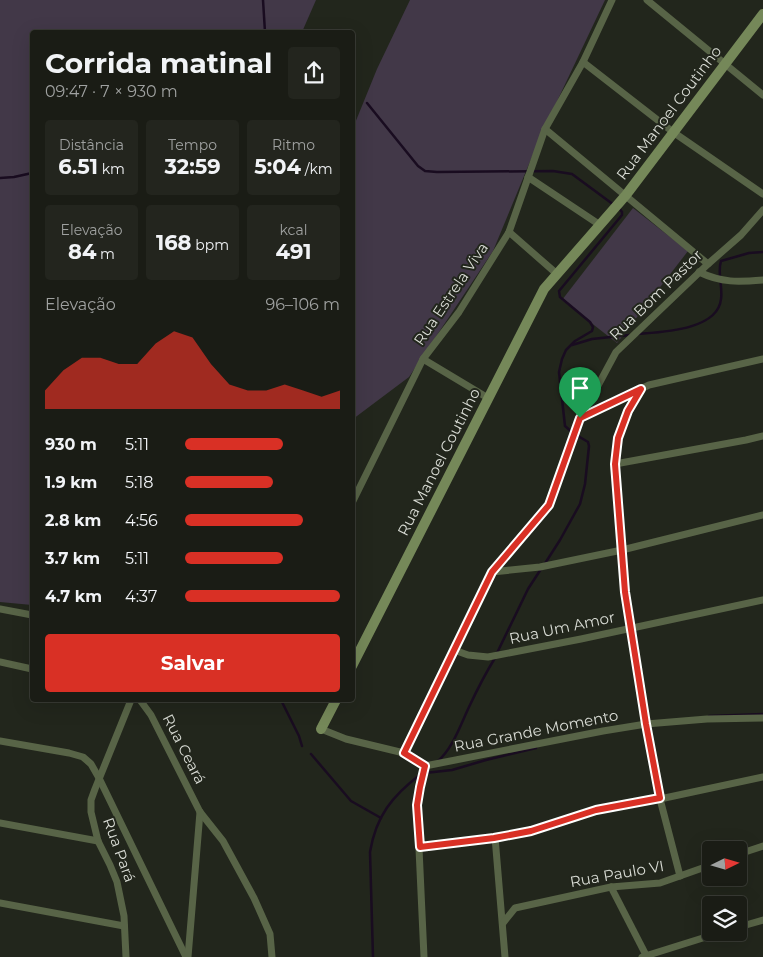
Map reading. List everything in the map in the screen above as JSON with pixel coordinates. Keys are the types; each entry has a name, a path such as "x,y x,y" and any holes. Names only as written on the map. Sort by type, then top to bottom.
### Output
{"street":[{"name":"Rua Estrela Viva","path":"355,497 423,359 459,312 509,232 545,129 583,62 612,0"},
{"path":"647,0 763,95"},
{"name":"Rua Manoel Coutinho","path":"357,646 544,289 626,195 763,14"},
{"path":"583,62 674,132 763,194"},
{"path":"545,129 708,264"},
{"path":"528,177 600,225"},
{"name":"Rua Bom Pastor","path":"404,753 492,572 549,505 580,418 616,352 741,235 763,210"},
{"path":"509,232 557,274"},
{"path":"700,272 713,278 728,281 763,280"},
{"path":"423,359 488,398"},
{"path":"580,418 649,385 763,359"},
{"path":"641,389 628,411 618,438 615,464 625,592 660,798 680,876"},
{"path":"615,464 763,436"},
{"path":"492,572 540,567 622,550 763,515"},
{"name":"Rua Um Amor","path":"454,650 468,655 488,657 763,600"},
{"path":"0,609 30,615"},
{"path":"0,662 30,669"},
{"name":"Rua Pará","path":"126,957 124,916 117,882 98,842 91,812 91,800 130,702"},
{"name":"Rua Ceará","path":"141,702 151,715 200,812 223,841 254,898 270,934 272,957"},
{"path":"335,702 322,729 346,738 404,753 425,766 417,805 424,957"},
{"name":"Rua Grande Momento","path":"425,766 646,724 707,718 763,718"},
{"path":"0,741 69,753 82,757 91,764 187,957"},
{"path":"420,847 494,838 531,831 596,810 763,777"},
{"path":"187,957 200,812"},
{"path":"0,823 98,842"},
{"path":"494,838 505,957"},
{"path":"748,851 763,846"},
{"name":"Rua Paulo VI","path":"503,923 515,908 611,887 660,883 702,868"},
{"path":"611,887 645,957 702,938"},
{"path":"0,903 124,926"},
{"path":"747,925 763,920"}],"shaded area":[{"path":"0,0 316,0 303,30 30,30 30,605 0,602"},
{"path":"410,0 605,0 541,135 493,251 409,377 355,418 355,123 377,69"},
{"path":"633,208 688,251 617,343 562,300"}],"waterway":[{"path":"263,0 265,30"},
{"path":"367,103 418,166 425,171 553,171 572,174 614,205"},
{"path":"0,178 30,173"},
{"path":"544,565 580,504 585,484 589,446 588,442 565,426 559,372 566,350 575,341 592,331 593,327 590,322 560,297 559,291 622,215 619,208"},
{"path":"638,334 687,327 700,323 710,317 718,309 721,299 721,261 749,253 763,252"},
{"path":"572,345 592,339 630,335"},
{"path":"497,653 528,589 541,569"},
{"path":"437,762 452,743 478,688 495,658"},
{"path":"282,702 302,746"},
{"path":"709,716 763,714"},
{"path":"425,773 452,770 536,748"},
{"path":"311,754 351,801 381,818"},
{"path":"373,957 370,852 373,839 376,828 387,808 402,790 421,774"}],"route":[{"path":"641,389 628,411 618,438 615,464 625,592 660,798 596,810 531,831 494,838 420,847 417,805 425,766 404,753 492,572 549,505 580,418 641,389"}]}
